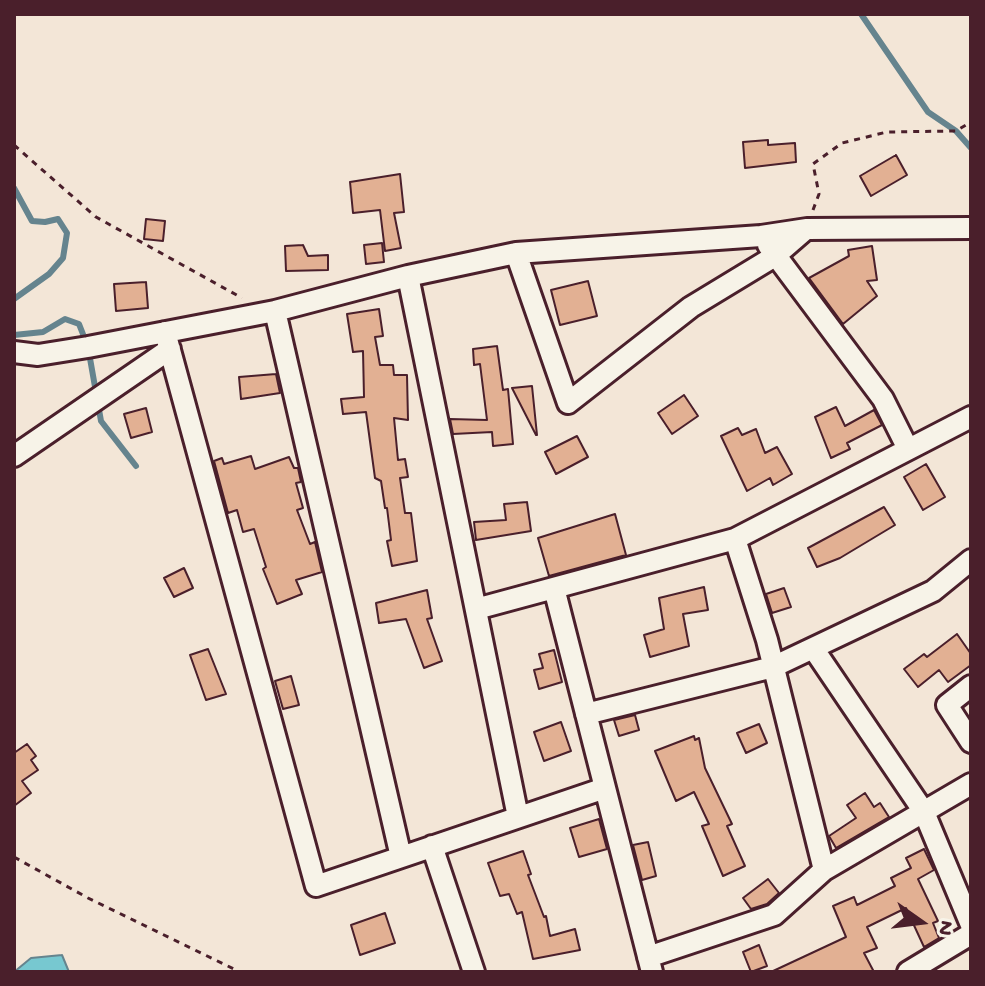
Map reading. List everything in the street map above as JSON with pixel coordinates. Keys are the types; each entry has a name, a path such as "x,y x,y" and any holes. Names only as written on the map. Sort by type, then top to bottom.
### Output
{"street":[{"path":"14,352 38,355 167,340 408,276 516,253 761,236 807,229 971,228"},
{"path":"516,253 568,403 691,307 775,256 807,229"},
{"path":"761,236 883,399 908,449"},
{"path":"408,276 518,817"},
{"path":"275,311 401,857"},
{"path":"14,456 167,340"},
{"path":"167,340 316,886 605,788"},
{"path":"476,609 735,539 971,417"},
{"path":"735,539 773,667 824,870"},
{"path":"586,714 773,667 933,591 971,560"},
{"path":"554,588 650,964 774,915 824,870 971,784"},
{"path":"813,648 924,812 971,925"},
{"path":"971,686 947,705 971,742"},
{"path":"432,846 474,972"},
{"path":"908,972 971,934"}],"path":[{"path":"807,229 819,194 813,164 842,143 887,132 956,131 971,122"},
{"path":"14,145 96,217 228,292 275,311"},
{"path":"14,857 88,898 240,972"}],"water":[{"path":"62,955 69,972 14,972 31,958"}],"building":[{"path":"768,140 768,145 795,143 796,162 745,168 743,142"},
{"path":"896,155 907,175 871,196 860,176"},
{"path":"400,174 404,212 394,213 401,248 385,251 380,210 353,213 350,182"},
{"path":"146,219 165,221 163,241 144,239"},
{"path":"382,243 384,262 366,264 364,245"},
{"path":"303,245 308,256 328,255 328,270 286,271 285,246"},
{"path":"872,246 877,280 867,281 877,296 843,324 809,278 849,256 848,250"},
{"path":"588,281 597,316 560,325 551,290"},
{"path":"146,282 148,308 116,311 114,284"},
{"path":"379,309 383,336 375,337 380,365 393,365 394,375 407,375 408,420 394,418 398,460 405,459 408,477 400,478 405,513 411,513 417,561 392,566 387,541 391,540 387,508 381,481 375,478 366,412 343,414 341,399 364,397 363,351 353,352 347,314"},
{"path":"497,346 503,390 508,389 513,444 493,446 492,432 453,434 450,419 487,420 480,364 474,365 473,349"},
{"path":"276,374 280,393 241,399 239,377"},
{"path":"532,386 537,435 512,388"},
{"path":"684,395 698,416 672,434 658,413"},
{"path":"836,407 845,426 874,410 882,425 847,443 850,449 831,458 815,417"},
{"path":"146,408 152,432 131,438 124,414"},
{"path":"738,428 742,435 756,429 765,453 777,447 792,474 773,485 770,478 747,491 721,436"},
{"path":"577,436 588,457 556,474 545,452"},
{"path":"251,456 255,469 289,457 294,468 298,468 301,482 296,483 303,508 297,510 310,544 315,542 322,572 296,580 302,594 277,604 263,569 266,567 254,529 243,532 237,510 228,513 214,461 222,458 224,464"},
{"path":"926,464 945,497 923,510 904,477"},
{"path":"527,502 531,531 476,540 474,522 506,520 504,504"},
{"path":"884,507 895,525 840,558 817,567 808,548"},
{"path":"615,514 626,555 549,576 538,538"},
{"path":"184,568 193,588 174,597 164,578"},
{"path":"704,587 708,610 683,614 689,646 650,657 644,635 664,629 659,598"},
{"path":"784,588 791,607 772,613 766,594"},
{"path":"427,590 432,618 427,619 442,661 424,668 406,619 379,623 376,603"},
{"path":"957,634 971,654 971,665 948,682 939,670 918,687 904,669 924,654 927,657"},
{"path":"208,649 226,694 206,700 190,655"},
{"path":"554,650 562,682 539,689 534,670 543,668 539,654"},
{"path":"291,676 299,705 283,709 275,681"},
{"path":"635,715 639,730 619,736 614,720"},
{"path":"561,722 571,751 544,761 534,732"},
{"path":"759,724 767,743 746,753 737,733"},
{"path":"694,736 695,740 699,738 705,768 732,824 727,826 745,866 723,876 702,826 709,824 694,792 676,801 655,751"},
{"path":"27,744 36,756 31,760 38,770 22,781 31,793 14,806 14,753"},
{"path":"865,793 874,807 880,803 889,817 836,848 829,836 856,818 847,805"},
{"path":"599,819 607,849 579,857 570,828"},
{"path":"648,842 656,876 642,880 633,845"},
{"path":"924,849 934,870 918,879 938,921 933,923 939,938 924,947 906,908 867,927 877,948 864,953 874,972 771,972 846,937 833,906 854,897 857,905 895,886 891,878 911,868 906,858"},
{"path":"523,851 531,874 528,875 546,916 550,936 575,929 580,950 533,959 522,912 517,914 509,894 500,896 488,863"},
{"path":"768,879 779,893 767,904 751,909 743,898"},
{"path":"385,913 395,943 360,955 351,925"},
{"path":"759,945 767,966 751,972 743,952"}],"waterway":[{"path":"861,14 928,112 956,131 971,148"},
{"path":"14,188 32,221 58,219 67,233 63,258 49,274 14,299"},
{"path":"14,335 43,332 65,319 79,324 88,347 101,421 136,466"}]}
